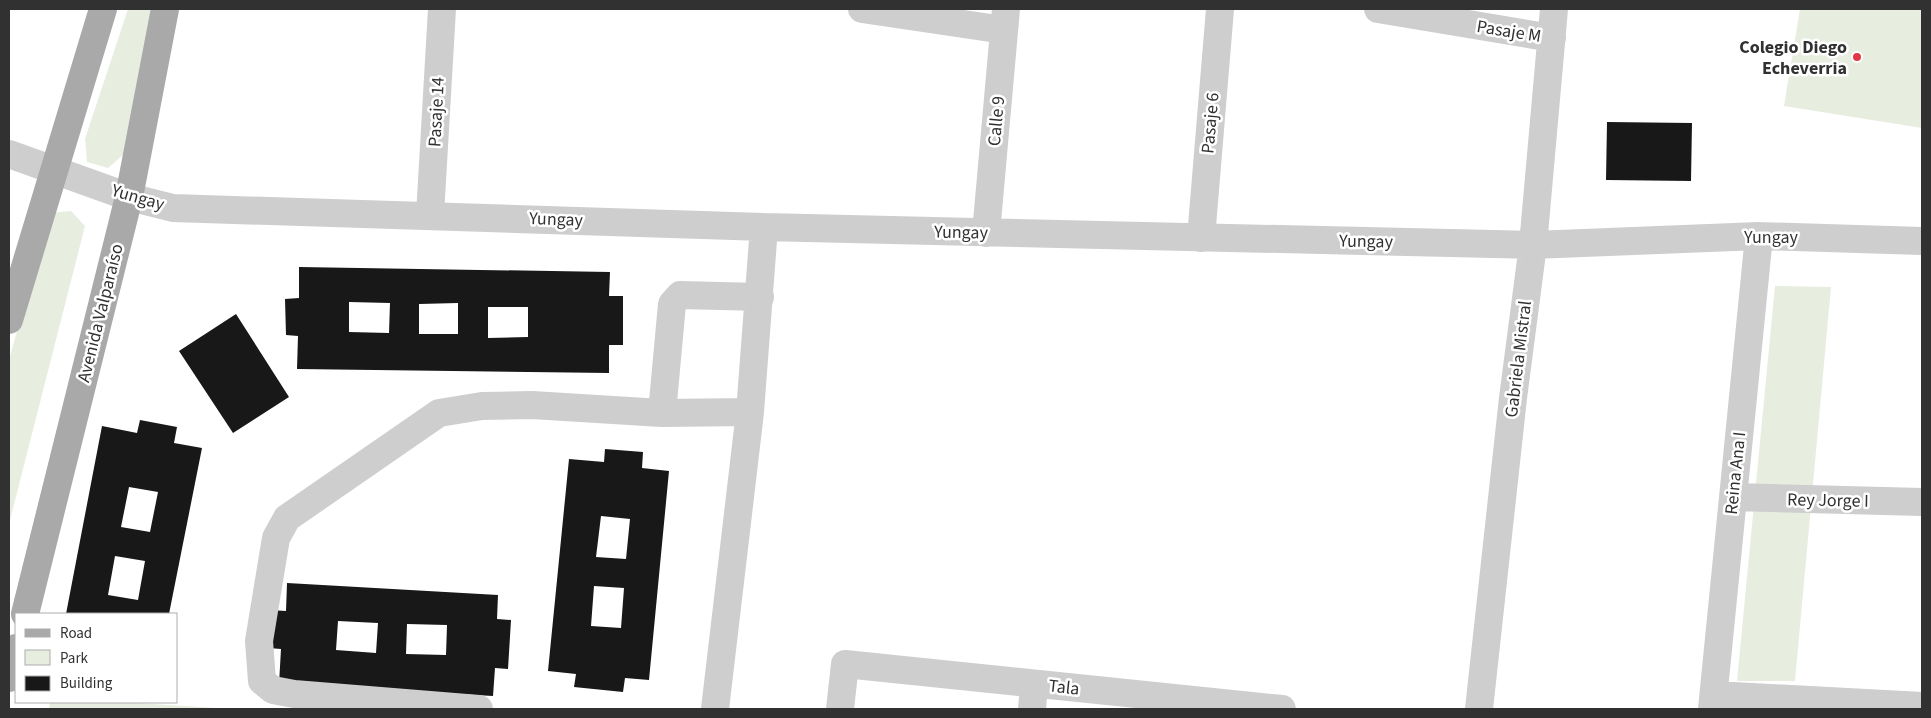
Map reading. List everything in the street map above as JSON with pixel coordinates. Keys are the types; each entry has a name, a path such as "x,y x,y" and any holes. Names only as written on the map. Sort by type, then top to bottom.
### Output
{"main road":[{"path":"9,320 103,9"},
{"name":"Avenida Valparaíso","path":"25,613 129,197 166,9"},
{"path":"9,678 15,652"}],"street":[{"name":"Pasaje 14","path":"430,215 442,9"},
{"path":"862,9 1005,19"},
{"name":"Pasaje 6","path":"1201,238 1220,9"},
{"name":"Pasaje M","path":"1378,9 1552,38"},
{"name":"Gabriela Mistral","path":"1479,709 1513,398 1533,245 1554,9"},
{"name":"Calle 9","path":"986,233 1005,19"},
{"name":"Yungay","path":"9,154 129,197 164,207 764,227 1533,245 1759,236 1922,241"},
{"path":"715,709 750,412 764,227"},
{"name":"Reina Ana I","path":"1713,702 1759,236"},
{"path":"662,413 672,304 680,295 760,297"},
{"path":"479,709 294,694 273,690 262,681 259,640 276,538 287,518 439,413 482,406 532,405 662,413 750,412"},
{"name":"Rey Jorge I","path":"1733,497 1922,502"},
{"name":"Tala","path":"840,709 845,664 1033,697 1282,709"},
{"path":"1713,702 1922,706"}],"green space":[{"path":"128,9 156,9 124,154 108,168 87,162 85,139"},
{"name":"Colegio Diego Echeverria","path":"1800,9 1922,9 1922,128 1784,106"},
{"path":"71,211 85,226 9,524 9,360 50,213"},
{"path":"1775,286 1831,287 1795,681 1737,681"},
{"path":"50,703 136,703 233,709 49,709"}],"building":[{"path":"1607,122 1692,123 1691,181 1606,180"},
{"path":"299,267 610,272 609,296 623,296 623,345 609,345 609,373 297,369 298,336 286,335 285,299 299,298","holes":["349,302 390,303 389,333 349,332","458,303 458,334 419,334 419,304","488,307 528,307 528,337 488,338"]},
{"path":"236,314 289,397 233,433 179,351"},
{"path":"140,420 177,427 174,443 202,448 169,613 66,613 102,426 137,433","holes":["129,487 158,492 150,532 121,527","115,556 145,561 138,600 108,595"]},
{"path":"605,449 643,452 642,468 669,471 649,680 625,678 623,692 574,687 576,674 548,671 569,459 604,462","holes":["601,516 630,519 626,559 596,557","594,586 624,588 621,628 591,626"]},
{"path":"287,583 498,595 497,619 511,620 508,669 495,668 493,696 279,684 281,649 268,648 270,610 286,611","holes":["338,621 378,623 376,653 336,650","407,624 447,625 446,655 406,654"]}],"place":[{"name":"Colegio Diego Echeverria","path":"1857,57"}]}
